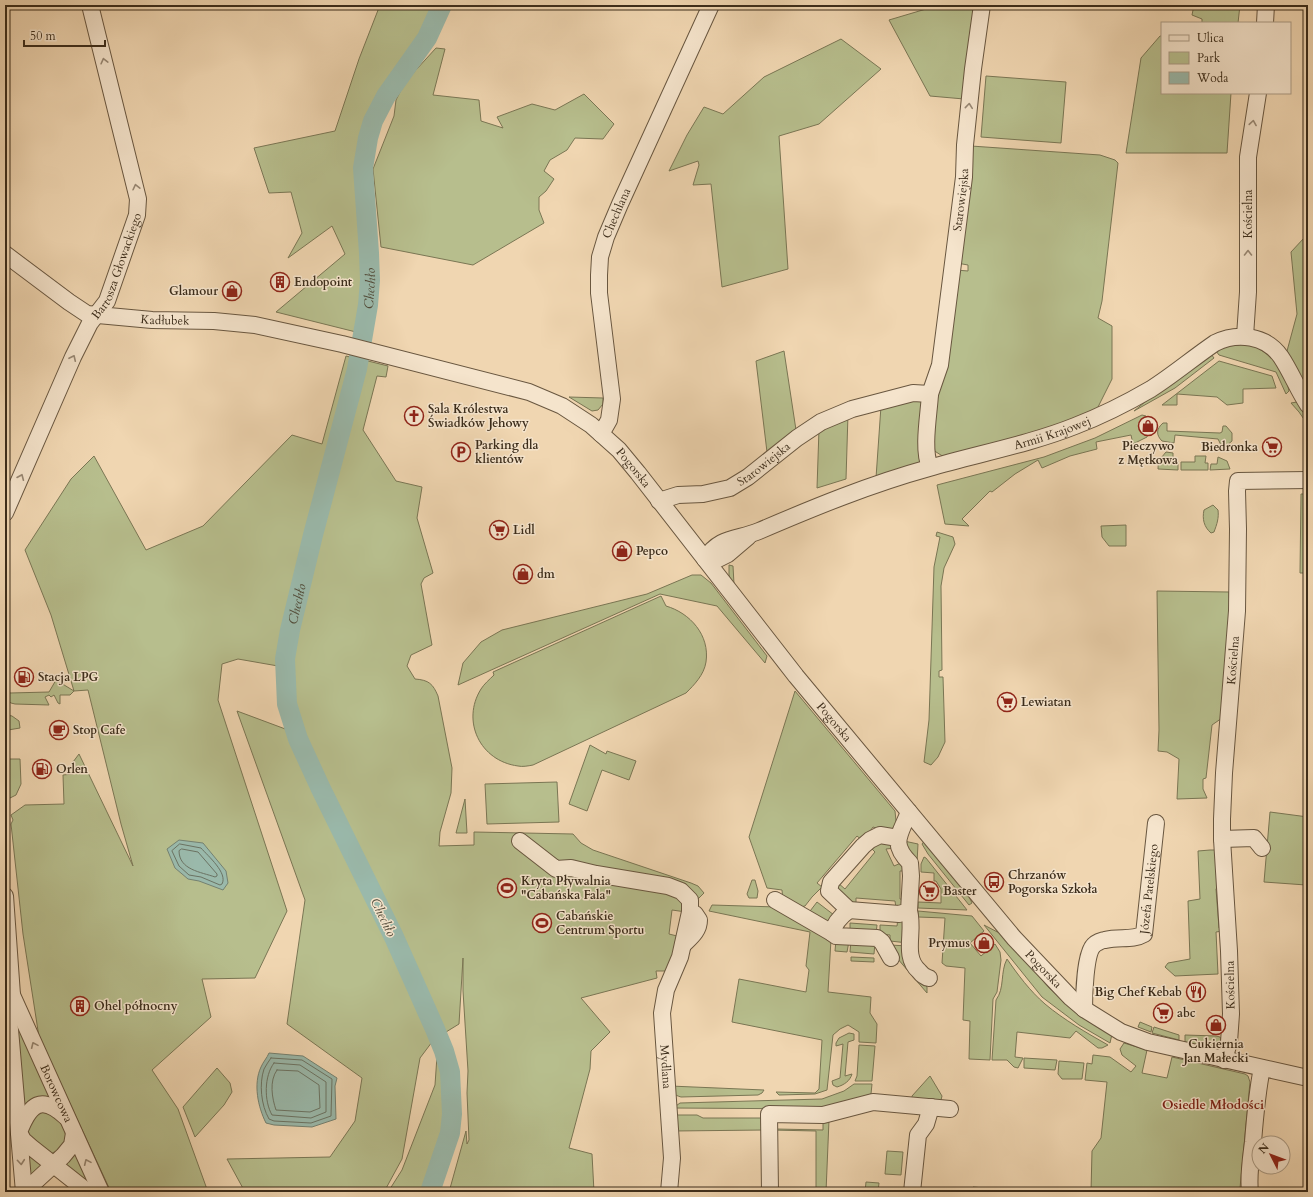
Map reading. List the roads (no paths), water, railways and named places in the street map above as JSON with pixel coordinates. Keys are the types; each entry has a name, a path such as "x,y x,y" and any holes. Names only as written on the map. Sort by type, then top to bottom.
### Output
{"street":[{"name":"Bartosza Głowackiego","path":"5,513 73,357 90,323 107,301 137,215 138,199 90,5"},
{"name":"Chechlana","path":"600,434 609,420 612,399 599,293 600,257 606,237 620,204 711,5"},
{"name":"Starowiejska","path":"930,468 927,461 926,451 930,394 940,365 964,177 965,145 973,68 982,5"},
{"path":"1265,22 1266,5"},
{"name":"Kościelna","path":"1245,336 1248,292 1248,157 1258,94"},
{"name":"Kadłubek","path":"5,254 87,314 152,320 239,323 342,344 372,352"},
{"name":"Armii Krajowej","path":"705,559 718,559 728,554 752,534 873,486 930,468 1074,427 1151,388 1215,343 1225,339 1245,336 1264,342 1273,348 1281,356 1308,405"},
{"name":"Pogorska","path":"372,352 529,392 562,406 591,425 619,450 779,655 909,812 1014,938 1052,979 1084,1009 1121,1032 1148,1042 1308,1078"},
{"name":"Starowiejska","path":"659,501 678,495 703,494 730,488 748,477 797,438 821,422 852,409 913,392 930,394"},
{"name":"Kościelna","path":"1224,1060 1229,1042 1231,1014 1229,951 1222,839 1224,765 1237,611 1238,481 1308,480"},
{"path":"909,812 898,838 898,846 904,857 910,863 912,870 909,911 911,917 910,945 912,962 914,967 925,978 929,978"},
{"name":"Józefa Patelskiego","path":"1084,1009 1089,956 1094,945 1105,940 1130,939 1144,934 1156,822"},
{"path":"898,838 880,835 874,837 863,846 831,882 829,891 849,910 899,914 909,911"},
{"path":"1222,839 1254,838 1262,848"},
{"name":"Mydlana","path":"520,841 556,868 571,868 596,874 668,886 681,892 690,900 690,912 695,914 699,920 699,926 693,936 682,945 680,958 666,990 662,1013 672,1158 669,1192"},
{"path":"5,896 9,1018 24,1192"},
{"path":"775,900 836,936 877,938 882,942 891,958"},
{"path":"832,933 836,922 849,910"},
{"name":"Borowcowa","path":"9,995 101,1192"},
{"path":"1250,1192 1249,1185 1258,1085 1262,1068"},
{"path":"770,1192 769,1114 823,1115 873,1102 950,1109"},
{"path":"67,1118 56,1108 44,1104 34,1106 25,1115 19,1132 23,1140 88,1192"},
{"path":"912,1192 918,1135 926,1124 931,1107"},
{"path":"24,1192 63,1156 72,1145 74,1133"}],"water":[{"path":"179,840 203,843 226,871 228,883 223,890 199,881 188,879 175,868 167,849"},
{"path":"269,1053 303,1056 337,1078 335,1086 336,1119 312,1127 274,1125 266,1123 259,1103 257,1081 262,1065"}],"waterway":[{"name":"Chechło","path":"430,1192 450,1133 452,1114 450,1072 444,1051 435,1029 394,937 298,739 287,704 285,659 290,630 313,535 357,369 368,305 370,280 363,168 368,138 373,121 386,96 427,38 442,5"}],"place":[{"name":"Endopoint","path":"280,282"},
{"name":"Glamour","path":"232,291"},
{"name":"Sala Królestwa Świadków Jehowy","path":"414,416"},
{"name":"Pieczywo z Mętkowa","path":"1148,426"},
{"name":"Biedronka","path":"1272,447"},
{"name":"Parking dla klientów","path":"461,452"},
{"name":"Lidl","path":"499,530"},
{"name":"Pepco","path":"622,551"},
{"name":"dm","path":"523,574"},
{"name":"Stacja LPG","path":"24,677"},
{"name":"Lewiatan","path":"1007,702"},
{"name":"Stop Cafe","path":"59,730"},
{"name":"Orlen","path":"42,769"},
{"name":"Chrzanów Pogorska Szkoła","path":"994,882"},
{"name":"Kryta Pływalnia \"Cabańska Fala\"","path":"507,888"},
{"name":"Baster","path":"929,891"},
{"name":"Cabańskie Centrum Sportu","path":"542,923"},
{"name":"Prymus","path":"984,943"},
{"name":"Big Chef Kebab","path":"1196,992"},
{"name":"Ohel północny","path":"80,1006"},
{"name":"abc","path":"1163,1013"},
{"name":"Cukiernia Jan Małecki","path":"1216,1025"}],"district":[{"name":"Osiedle Młodości","path":"1213,1104"}]}
